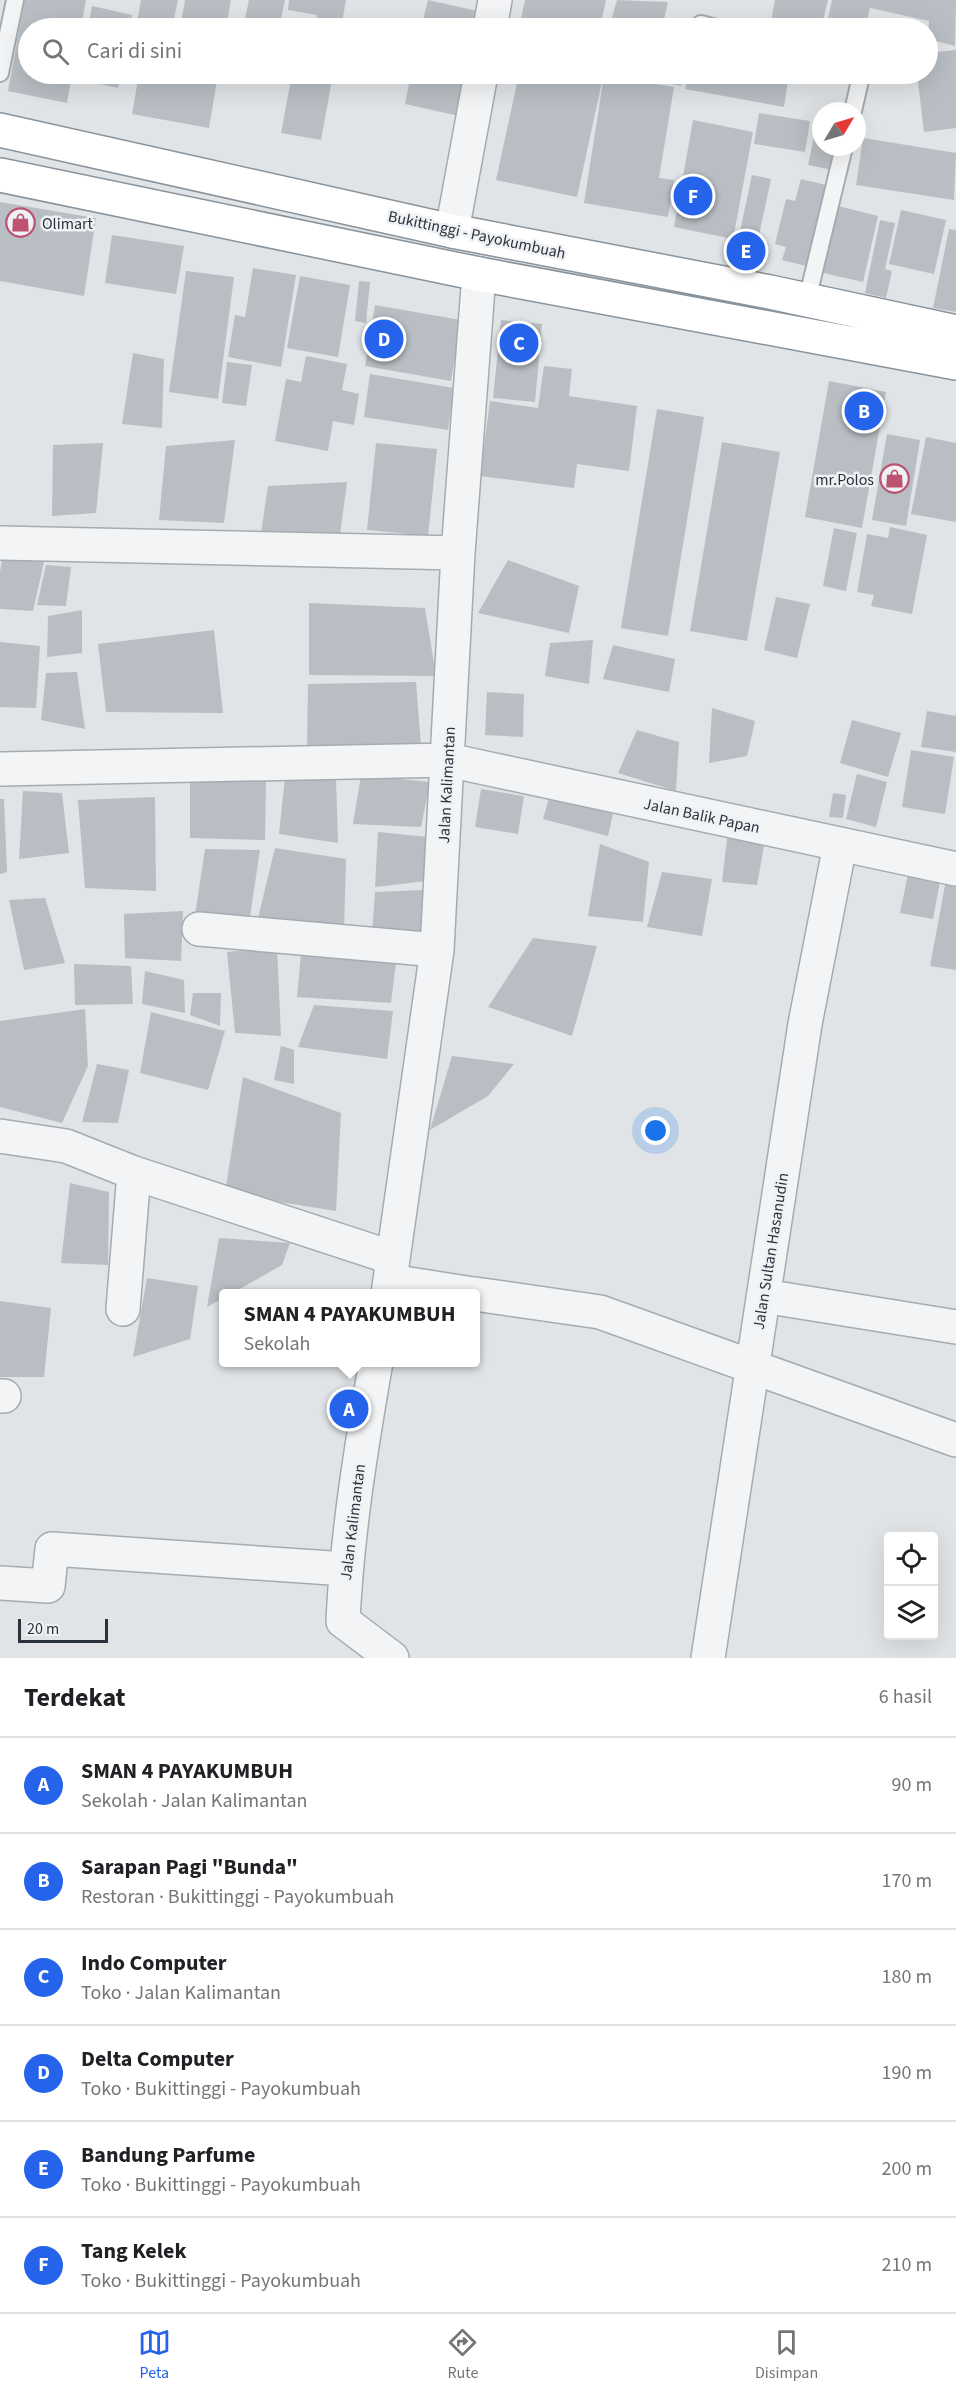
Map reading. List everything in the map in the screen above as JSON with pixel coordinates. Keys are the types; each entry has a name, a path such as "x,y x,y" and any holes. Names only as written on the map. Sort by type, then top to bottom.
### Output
{"highway":[{"name":"Bukittinggi - Payokumbuah","path":"0,130 452,231 770,292 956,332"},
{"path":"0,175 479,274 956,363"},
{"path":"762,326 770,292"}],"street":[{"path":"492,18 495,0"},
{"path":"452,231 480,84"},
{"name":"Jalan Kalimantan","path":"390,1278 437,950 458,553 479,274"},
{"path":"0,543 458,553"},
{"name":"Jalan Balik Papan","path":"0,769 448,760 956,869"},
{"name":"Jalan Sultan Hasanudin","path":"708,1658 805,1024 840,845"},
{"path":"199,929 437,950"},
{"path":"0,1136 66,1146 390,1278 448,1289"},
{"path":"123,1309 134,1173"},
{"path":"480,1295 600,1312 956,1440"},
{"path":"764,1296 956,1327"},
{"name":"Jalan Kalimantan","path":"375,1367 356,1476 343,1621 392,1658"},
{"path":"0,1583 48,1586 52,1549 346,1569"}],"lane":[{"path":"0,73 15,0"},
{"path":"855,102 859,84"},
{"path":"807,300 842,156"}],"building":[{"path":"25,0 86,0 83,18 22,18"},
{"path":"141,0 178,0 174,18 138,18"},
{"path":"185,0 231,0 228,18 182,18"},
{"path":"249,0 285,0 281,18 245,18"},
{"path":"289,0 346,0 343,18 317,18 317,15 288,10"},
{"path":"428,0 482,12 480,18 424,18"},
{"path":"525,0 606,0 602,18 521,18"},
{"path":"617,0 668,2 664,18 612,18"},
{"path":"775,0 828,0 824,18 772,18"},
{"path":"832,0 956,0 955,46 938,42 938,18 915,18 870,8 868,18 828,18"},
{"path":"92,6 132,15 132,18 90,18"},
{"path":"18,37 18,84 70,84 67,103 8,91"},
{"path":"956,50 956,128 924,132 918,84 938,84 938,52"},
{"path":"100,84 119,84 118,88"},
{"path":"137,84 216,84 209,128 132,114"},
{"path":"290,84 331,84 321,140 281,133"},
{"path":"409,84 466,84 459,116 405,104"},
{"path":"517,84 602,84 577,197 496,180"},
{"path":"603,84 656,84 674,87 659,178 674,180 668,217 584,203"},
{"path":"686,84 787,84 784,107 685,89"},
{"path":"759,113 810,121 805,152 754,144"},
{"path":"693,120 753,132 733,239 674,227"},
{"path":"866,138 956,153 954,200 856,185 860,156 866,156"},
{"path":"812,146 812,156 835,156 832,170 808,165"},
{"path":"752,175 771,179 752,268 733,264"},
{"path":"801,179 830,186 810,267 782,260 786,247 775,244 786,199 795,201"},
{"path":"0,202 96,218 84,296 0,281"},
{"path":"834,205 878,216 863,282 819,272"},
{"path":"901,210 946,220 934,274 889,264"},
{"path":"880,220 895,223 885,269 892,271 886,298 865,293"},
{"path":"949,229 956,230 956,312 933,308"},
{"path":"112,235 184,246 176,294 105,283"},
{"path":"253,268 296,275 281,367 228,357 235,315 245,317"},
{"path":"186,271 234,277 218,399 169,392"},
{"path":"300,276 350,285 338,357 287,348"},
{"path":"359,281 370,282 366,323 355,321"},
{"path":"375,305 461,320 451,381 365,366"},
{"path":"501,320 542,324 535,402 493,398"},
{"path":"133,353 164,359 162,428 122,424"},
{"path":"306,356 347,364 342,390 359,394 354,425 333,421 328,451 275,441 286,379 301,382"},
{"path":"227,362 252,365 246,406 222,403"},
{"path":"544,366 572,369 569,396 637,406 629,471 577,464 574,488 480,476 490,401 538,408"},
{"path":"370,374 454,388 448,430 364,417"},
{"path":"829,381 886,392 862,528 805,517"},
{"path":"657,409 704,417 668,636 621,628"},
{"path":"887,434 920,440 906,526 872,520"},
{"path":"926,437 956,443 956,522 911,514"},
{"path":"235,440 224,523 159,520 166,446"},
{"path":"722,442 780,452 747,641 690,631"},
{"path":"103,443 96,513 52,516 53,445"},
{"path":"376,443 437,449 428,536 367,530"},
{"path":"347,482 340,535 261,533 268,486"},
{"path":"890,527 927,535 912,614 871,606 874,595 857,592 867,534 888,538"},
{"path":"834,528 857,533 846,591 823,586"},
{"path":"4,549 46,553 33,611 0,609 0,572"},
{"path":"508,560 579,586 569,633 478,613"},
{"path":"46,565 71,567 66,606 37,605"},
{"path":"776,597 810,604 797,658 764,650"},
{"path":"309,603 425,608 436,676 309,675"},
{"path":"82,610 82,653 47,657 48,616"},
{"path":"214,630 223,713 106,712 98,644"},
{"path":"593,640 589,684 545,676 550,643"},
{"path":"0,642 40,646 36,708 0,707"},
{"path":"613,645 675,659 669,692 603,679"},
{"path":"77,672 85,729 41,720 46,673"},
{"path":"416,682 421,746 307,749 308,684"},
{"path":"487,692 524,694 523,737 485,735"},
{"path":"712,708 755,721 747,756 709,763"},
{"path":"927,711 956,716 956,752 921,747"},
{"path":"852,720 901,733 888,777 840,763"},
{"path":"637,730 679,742 676,791 618,773"},
{"path":"911,750 954,757 945,814 902,807"},
{"path":"857,774 887,782 876,827 846,819"},
{"path":"361,775 430,782 421,827 353,824"},
{"path":"285,777 336,779 338,843 279,834"},
{"path":"266,779 265,840 190,838 190,780"},
{"path":"481,789 524,796 518,834 475,827"},
{"path":"23,791 62,793 69,853 19,859"},
{"path":"833,793 846,795 843,818 829,817"},
{"path":"155,797 156,891 85,888 78,800"},
{"path":"549,798 613,814 608,836 543,819"},
{"path":"0,799 4,799 7,872 0,874"},
{"path":"728,830 765,840 757,885 722,882"},
{"path":"378,832 428,837 427,881 375,887"},
{"path":"600,844 649,862 643,922 588,916"},
{"path":"275,848 346,859 344,931 257,922"},
{"path":"205,849 260,850 249,923 194,922"},
{"path":"909,869 941,876 933,919 900,913"},
{"path":"662,872 712,879 702,936 647,927"},
{"path":"946,880 956,882 956,970 930,966"},
{"path":"424,890 428,931 372,933 375,892"},
{"path":"45,898 65,963 24,970 9,900"},
{"path":"183,911 181,961 125,958 124,914"},
{"path":"533,938 597,946 572,1036 488,1007"},
{"path":"302,943 397,954 391,1003 297,997"},
{"path":"277,947 281,1036 235,1033 227,952"},
{"path":"74,964 131,966 133,1004 75,1005"},
{"path":"145,971 184,980 185,1013 142,1004"},
{"path":"193,993 221,993 220,1026 190,1015"},
{"path":"314,1005 393,1011 387,1059 298,1047"},
{"path":"85,1009 88,1066 62,1123 0,1107 0,1021"},
{"path":"151,1012 225,1031 208,1090 140,1073"},
{"path":"281,1046 294,1050 294,1084 274,1080"},
{"path":"452,1056 514,1064 488,1096 430,1130"},
{"path":"97,1064 129,1070 118,1123 82,1122"},
{"path":"243,1077 341,1113 336,1211 225,1193"},
{"path":"70,1183 109,1192 108,1265 61,1263"},
{"path":"219,1238 290,1243 282,1265 240,1289 219,1289 219,1300 207,1307"},
{"path":"147,1278 198,1286 190,1339 133,1357"},
{"path":"0,1301 51,1308 44,1377 0,1377"}],"place":[{"name":"Tang Kelek","path":"693,196"},
{"name":"Olimart","path":"21,223"},
{"name":"Bandung Parfume","path":"746,251"},
{"name":"Delta Computer","path":"384,339"},
{"name":"Indo Computer","path":"519,343"},
{"name":"Sarapan Pagi \"Bunda\"","path":"864,411"},
{"name":"mr.Polos","path":"895,479"},
{"name":"SMAN 4 PAYAKUMBUH","path":"349,1409"}]}
